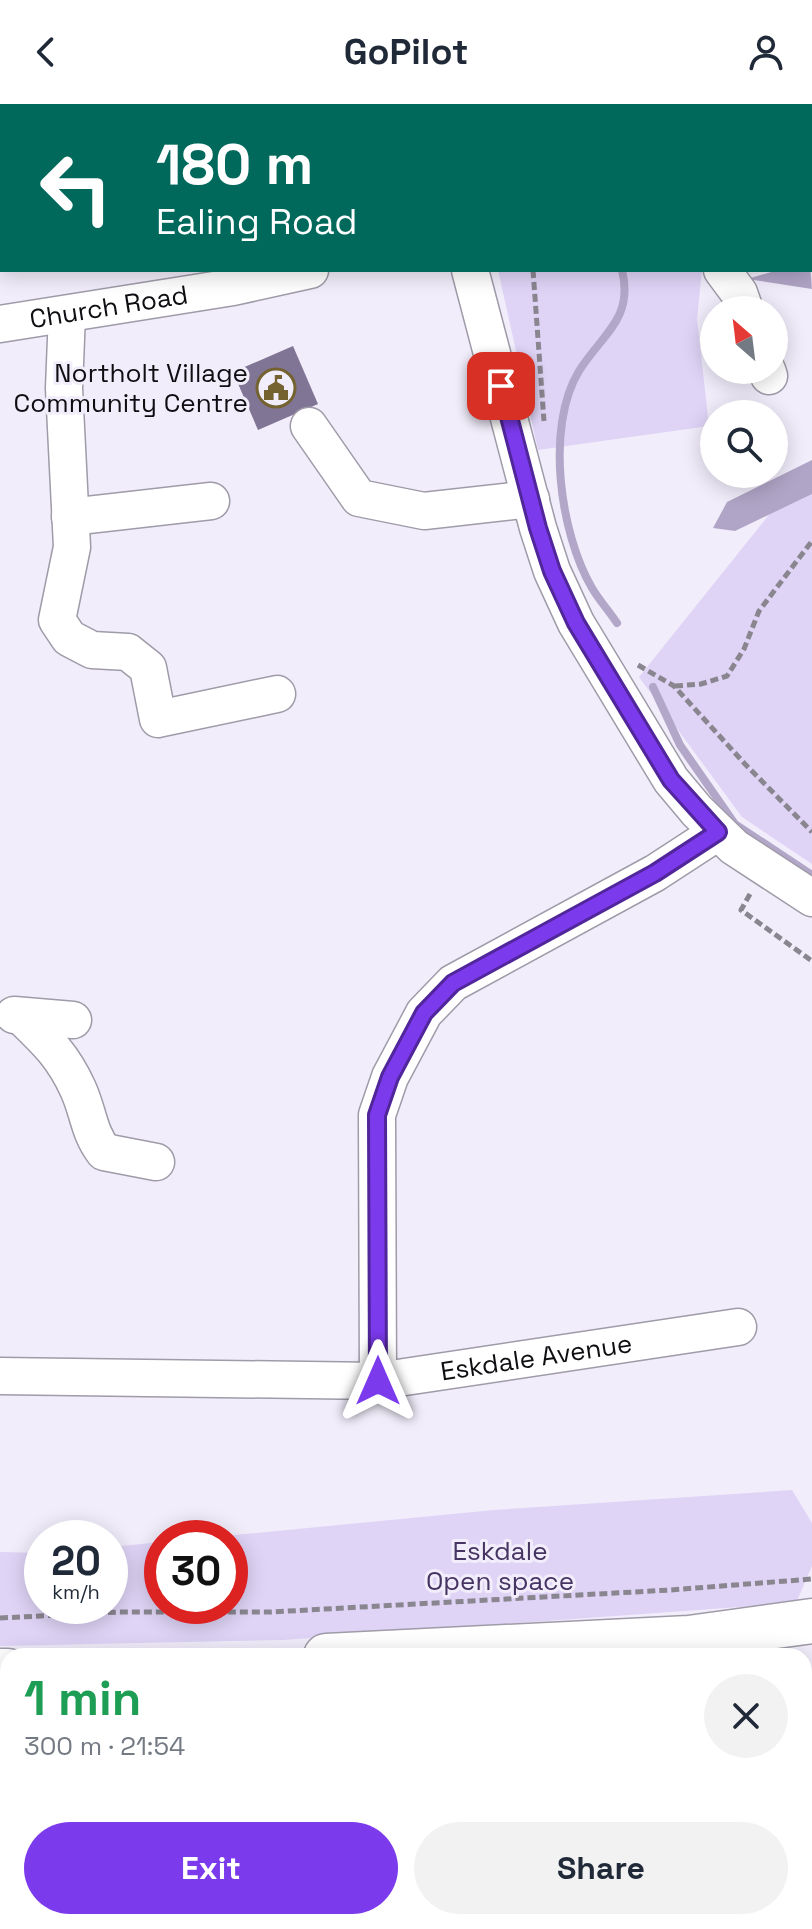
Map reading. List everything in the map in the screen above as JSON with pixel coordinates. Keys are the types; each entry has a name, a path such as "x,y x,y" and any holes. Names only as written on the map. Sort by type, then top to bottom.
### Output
{"highway":[{"path":"487,1648 689,1638 812,1621"}],"street":[{"name":"Church Road","path":"0,324 233,287 301,272"},
{"path":"471,272 552,571 576,623 671,780 718,832 765,869 812,898"},
{"path":"723,272 740,296"},
{"path":"67,314 64,388 72,547 57,620 69,638 92,650 128,652 148,668 158,719 277,694"},
{"path":"309,426 359,498 424,511 531,499"},
{"path":"70,517 211,501"},
{"path":"378,1381 377,1115 390,1077 424,1013 453,983 655,873 718,832"},
{"path":"10,1015 73,1020"},
{"path":"10,1015 58,1052 79,1090 93,1137 104,1152 156,1162"},
{"name":"Eskdale Avenue","path":"0,1376 378,1381 738,1327"}],"path":[{"path":"533,272 546,435"},
{"path":"674,686 701,684 727,676 744,649 759,611 812,541"},
{"path":"632,662 674,686 812,832"},
{"path":"765,869 741,910 812,961"},
{"path":"0,1618 119,1612 271,1612 812,1579"}],"green space":[{"path":"498,272 702,272 697,319 700,384 704,384 706,400 700,400 700,427 538,450"},
{"path":"812,484 812,864 742,817 639,677 776,506"},
{"name":"Eskdale Open space","path":"792,1490 812,1523 812,1566 796,1603 283,1640 0,1646 0,1552 24,1553 24,1624 128,1624 128,1545 144,1544 144,1624 248,1624 248,1534 494,1510"}],"shaded area":[{"path":"771,272 811,272 812,289 747,279"},
{"path":"812,460 812,494 735,531 713,528 727,502 755,488 788,488 788,472"}],"building":[{"name":"Northolt Village Community Centre","path":"293,346 318,404 258,430 233,372"}],"waterway":[{"path":"617,623 592,588 572,539 565,510 560,450 568,394 579,371 620,314 625,287 622,272"},
{"path":"653,687 680,745 735,824 812,875"}],"place":[{"name":"Northolt Village Community Centre","path":"276,388"}],"route":[{"path":"378,1381 377,1115 390,1077 424,1013 453,983 655,873 718,832 671,780 576,623 552,571 538,528 501,386"}]}
